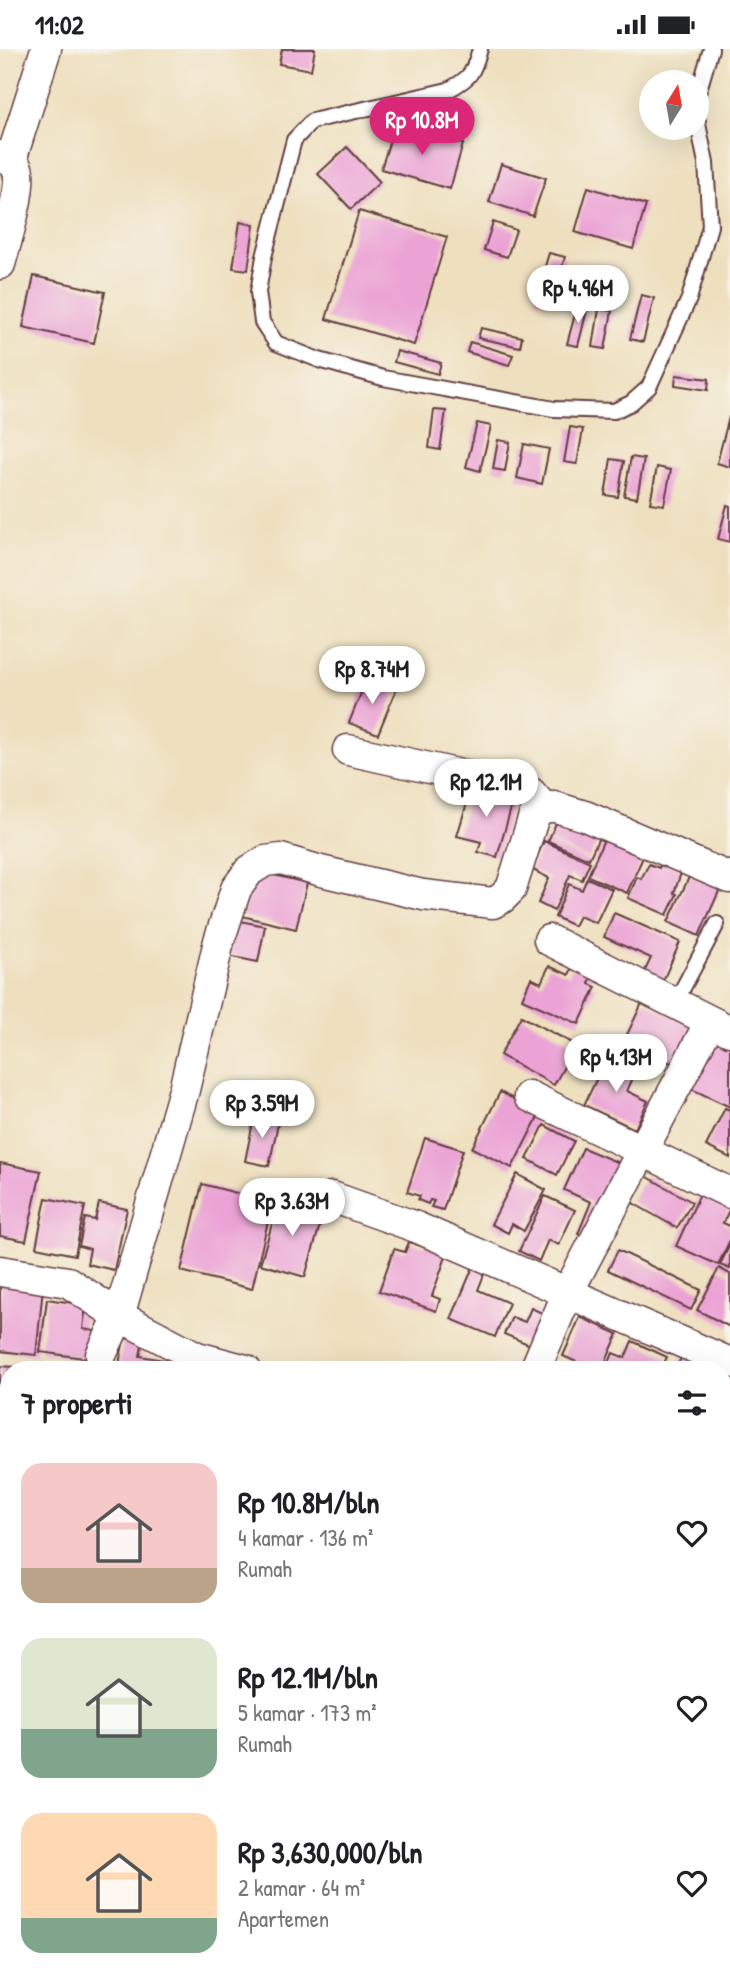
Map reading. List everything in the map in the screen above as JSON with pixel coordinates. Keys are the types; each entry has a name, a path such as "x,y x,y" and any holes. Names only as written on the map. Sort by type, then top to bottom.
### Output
{"street":[{"path":"0,264 19,178 18,168 6,158 46,49"},
{"path":"348,750 531,793 543,807"},
{"path":"102,1355 118,1316 184,1090 219,941 236,889 249,871 265,861 281,859 424,895 493,903 511,889 534,816 543,807 555,807 585,816 730,878"},
{"path":"540,1361 568,1292 642,1151 720,1027 549,940"},
{"path":"529,1096 730,1193"},
{"path":"332,1197 416,1227 725,1361"},
{"path":"0,1271 68,1282 118,1316 197,1357 212,1361"}],"lane":[{"path":"480,49 474,71 448,90 312,121 294,140 264,257 258,292 262,322 276,342 319,359 383,378 554,408 614,411 631,403 649,387 690,299 710,226 706,163 701,140"},
{"path":"705,70 712,49"},
{"path":"675,1003 717,924"}],"building":[{"path":"282,49 315,49 311,70 279,64"},
{"path":"395,124 463,144 450,189 381,169"},
{"path":"347,147 380,182 351,209 318,174"},
{"path":"501,164 546,178 533,216 489,202"},
{"path":"588,187 646,205 633,249 575,232"},
{"path":"359,211 447,237 414,345 326,319"},
{"path":"240,222 254,225 248,270 233,268"},
{"path":"493,222 516,230 507,257 484,250"},
{"path":"549,253 565,257 551,304 535,299"},
{"path":"34,276 105,292 94,343 23,327"},
{"path":"565,282 574,284 570,308 562,307"},
{"path":"641,295 654,298 643,342 630,339"},
{"path":"578,303 588,306 578,346 567,344"},
{"path":"599,309 612,311 605,349 593,347"},
{"path":"481,328 522,337 520,347 478,338"},
{"path":"470,342 513,355 509,365 467,352"},
{"path":"397,351 441,363 438,374 394,362"},
{"path":"676,375 709,379 708,390 675,385"},
{"path":"434,410 446,411 440,450 429,448"},
{"path":"730,417 730,467 717,463"},
{"path":"477,423 491,426 480,471 466,467"},
{"path":"570,427 583,429 577,464 564,462"},
{"path":"498,440 510,442 505,471 493,469"},
{"path":"524,444 549,449 542,484 517,478"},
{"path":"631,457 644,459 637,498 624,496"},
{"path":"611,459 624,461 618,497 605,495"},
{"path":"657,467 671,470 664,505 650,503"},
{"path":"727,505 730,506 730,542 718,539"},
{"path":"367,678 396,690 378,734 349,723"},
{"path":"472,786 514,798 497,857 478,852 481,842 457,836"},
{"path":"561,812 602,831 589,859 548,841"},
{"path":"605,837 644,855 627,893 588,876"},
{"path":"544,841 590,862 582,880 570,875 554,911 538,903 549,878 531,869"},
{"path":"662,861 682,870 674,893 677,894 667,915 628,898 637,877 641,879 649,864 659,868"},
{"path":"253,870 307,883 296,929 242,916"},
{"path":"690,875 720,889 699,936 668,922"},
{"path":"587,878 612,889 596,923 579,916 574,926 555,917 569,884 582,890"},
{"path":"614,913 680,942 662,983 643,975 651,958 604,937"},
{"path":"235,920 265,926 258,962 228,956"},
{"path":"573,965 593,973 589,984 596,987 579,1024 522,999 531,978 541,983 549,966 569,975"},
{"path":"643,1001 700,1028 681,1068 665,1060 660,1069 630,1055 634,1046 624,1041"},
{"path":"521,1016 576,1045 554,1085 500,1055"},
{"path":"711,1036 730,1045 730,1107 687,1087"},
{"path":"608,1055 637,1069 627,1091 648,1101 635,1129 584,1105"},
{"path":"500,1092 540,1113 512,1168 472,1148"},
{"path":"725,1108 730,1110 730,1158 706,1146"},
{"path":"255,1113 279,1119 269,1166 245,1161"},
{"path":"544,1125 574,1141 557,1175 527,1159"},
{"path":"425,1138 463,1150 443,1210 431,1207 434,1201 430,1200 428,1204 418,1200 420,1196 407,1192"},
{"path":"583,1148 624,1165 593,1240 578,1234 591,1202 564,1190"},
{"path":"0,1163 41,1171 26,1241 0,1236"},
{"path":"517,1174 546,1190 524,1231 512,1224 508,1233 491,1224"},
{"path":"646,1176 692,1202 677,1228 631,1202"},
{"path":"202,1184 252,1197 248,1212 269,1217 252,1289 181,1271"},
{"path":"700,1194 730,1208 723,1223 730,1226 730,1240 718,1265 676,1246"},
{"path":"545,1196 575,1210 559,1245 548,1240 539,1261 519,1251"},
{"path":"46,1198 85,1206 75,1255 36,1247"},
{"path":"280,1198 324,1211 305,1277 260,1264"},
{"path":"99,1203 127,1209 114,1270 87,1264 90,1249 79,1246 85,1218 95,1220"},
{"path":"427,1240 449,1248 432,1296 440,1299 436,1311 379,1291 394,1249 405,1252 409,1242 424,1247"},
{"path":"730,1244 730,1269 720,1265"},
{"path":"618,1250 701,1290 691,1310 608,1270"},
{"path":"473,1267 485,1272 478,1290 509,1303 495,1337 451,1319"},
{"path":"719,1268 730,1274 730,1327 697,1310"},
{"path":"0,1283 43,1288 36,1355 0,1351"},
{"path":"47,1299 86,1305 83,1329 95,1331 91,1359 40,1352"},
{"path":"531,1308 553,1318 540,1349 504,1334 512,1317 525,1322"},
{"path":"580,1317 618,1334 606,1361 574,1361 563,1356"},
{"path":"124,1338 143,1341 140,1356 164,1360 164,1361 120,1361"},
{"path":"632,1341 667,1357 665,1361 610,1361 613,1353 625,1358"},
{"path":"683,1354 698,1361 680,1361"}]}
